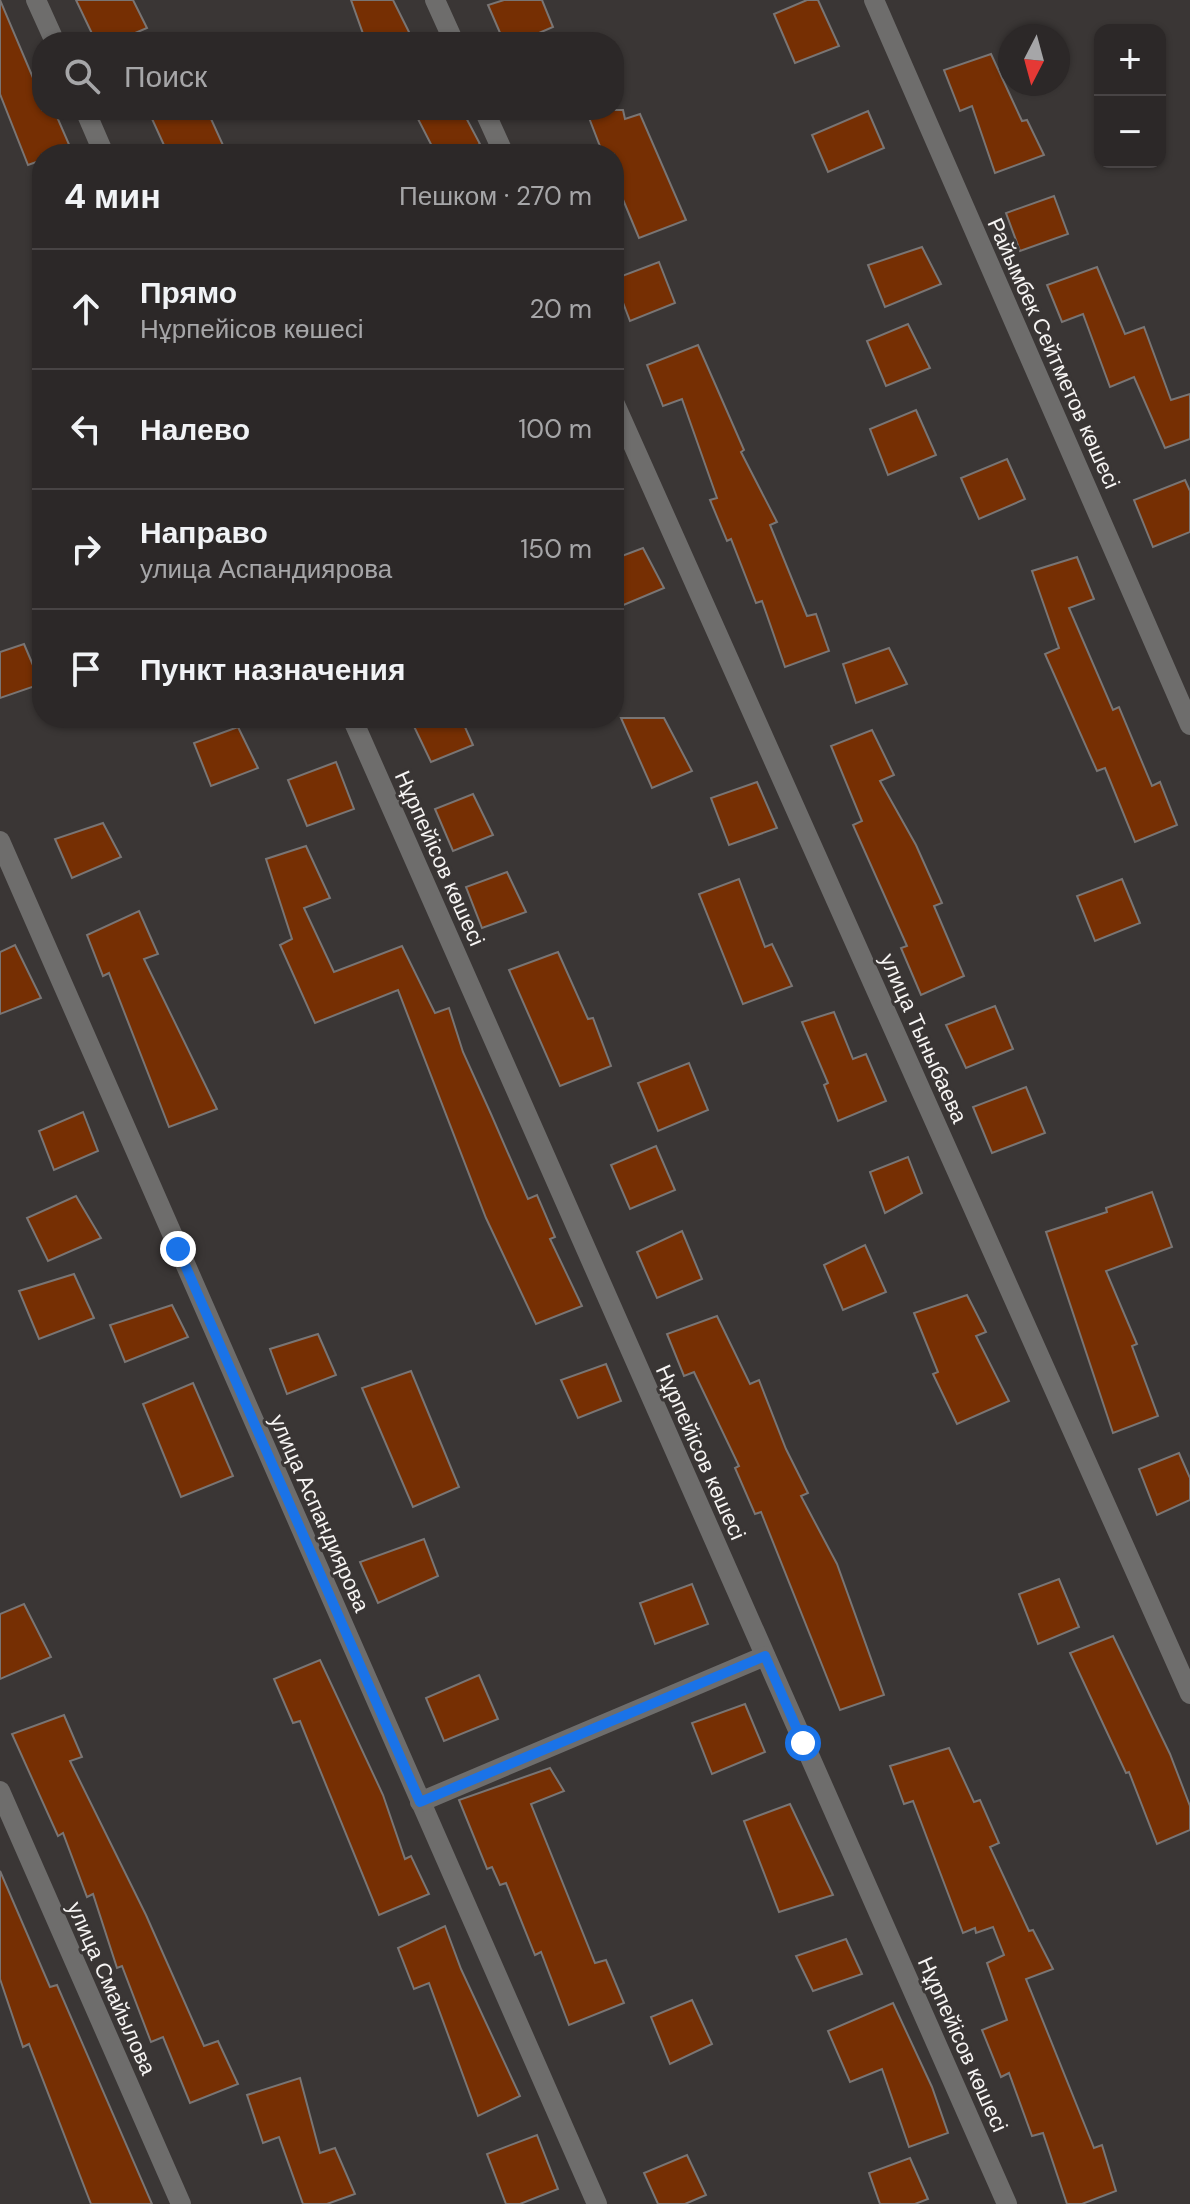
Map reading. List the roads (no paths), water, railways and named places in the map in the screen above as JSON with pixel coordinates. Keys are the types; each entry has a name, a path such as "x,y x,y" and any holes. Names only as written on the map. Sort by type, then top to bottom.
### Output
{"street":[{"path":"36,0 50,32"},
{"path":"435,0 449,32"},
{"name":"Райымбек Сейтметов көшесі","path":"874,0 1190,725"},
{"path":"89,120 100,144"},
{"path":"489,120 499,144"},
{"name":"улица Тыныбаева","path":"624,424 1190,1694"},
{"name":"Нұрпейісов көшесі","path":"356,728 1007,2204"},
{"name":"улица Аспандиярова","path":"0,841 597,2204"},
{"path":"420,1802 765,1656"},
{"name":"улица Смайылова","path":"0,1791 181,2204"}]}
